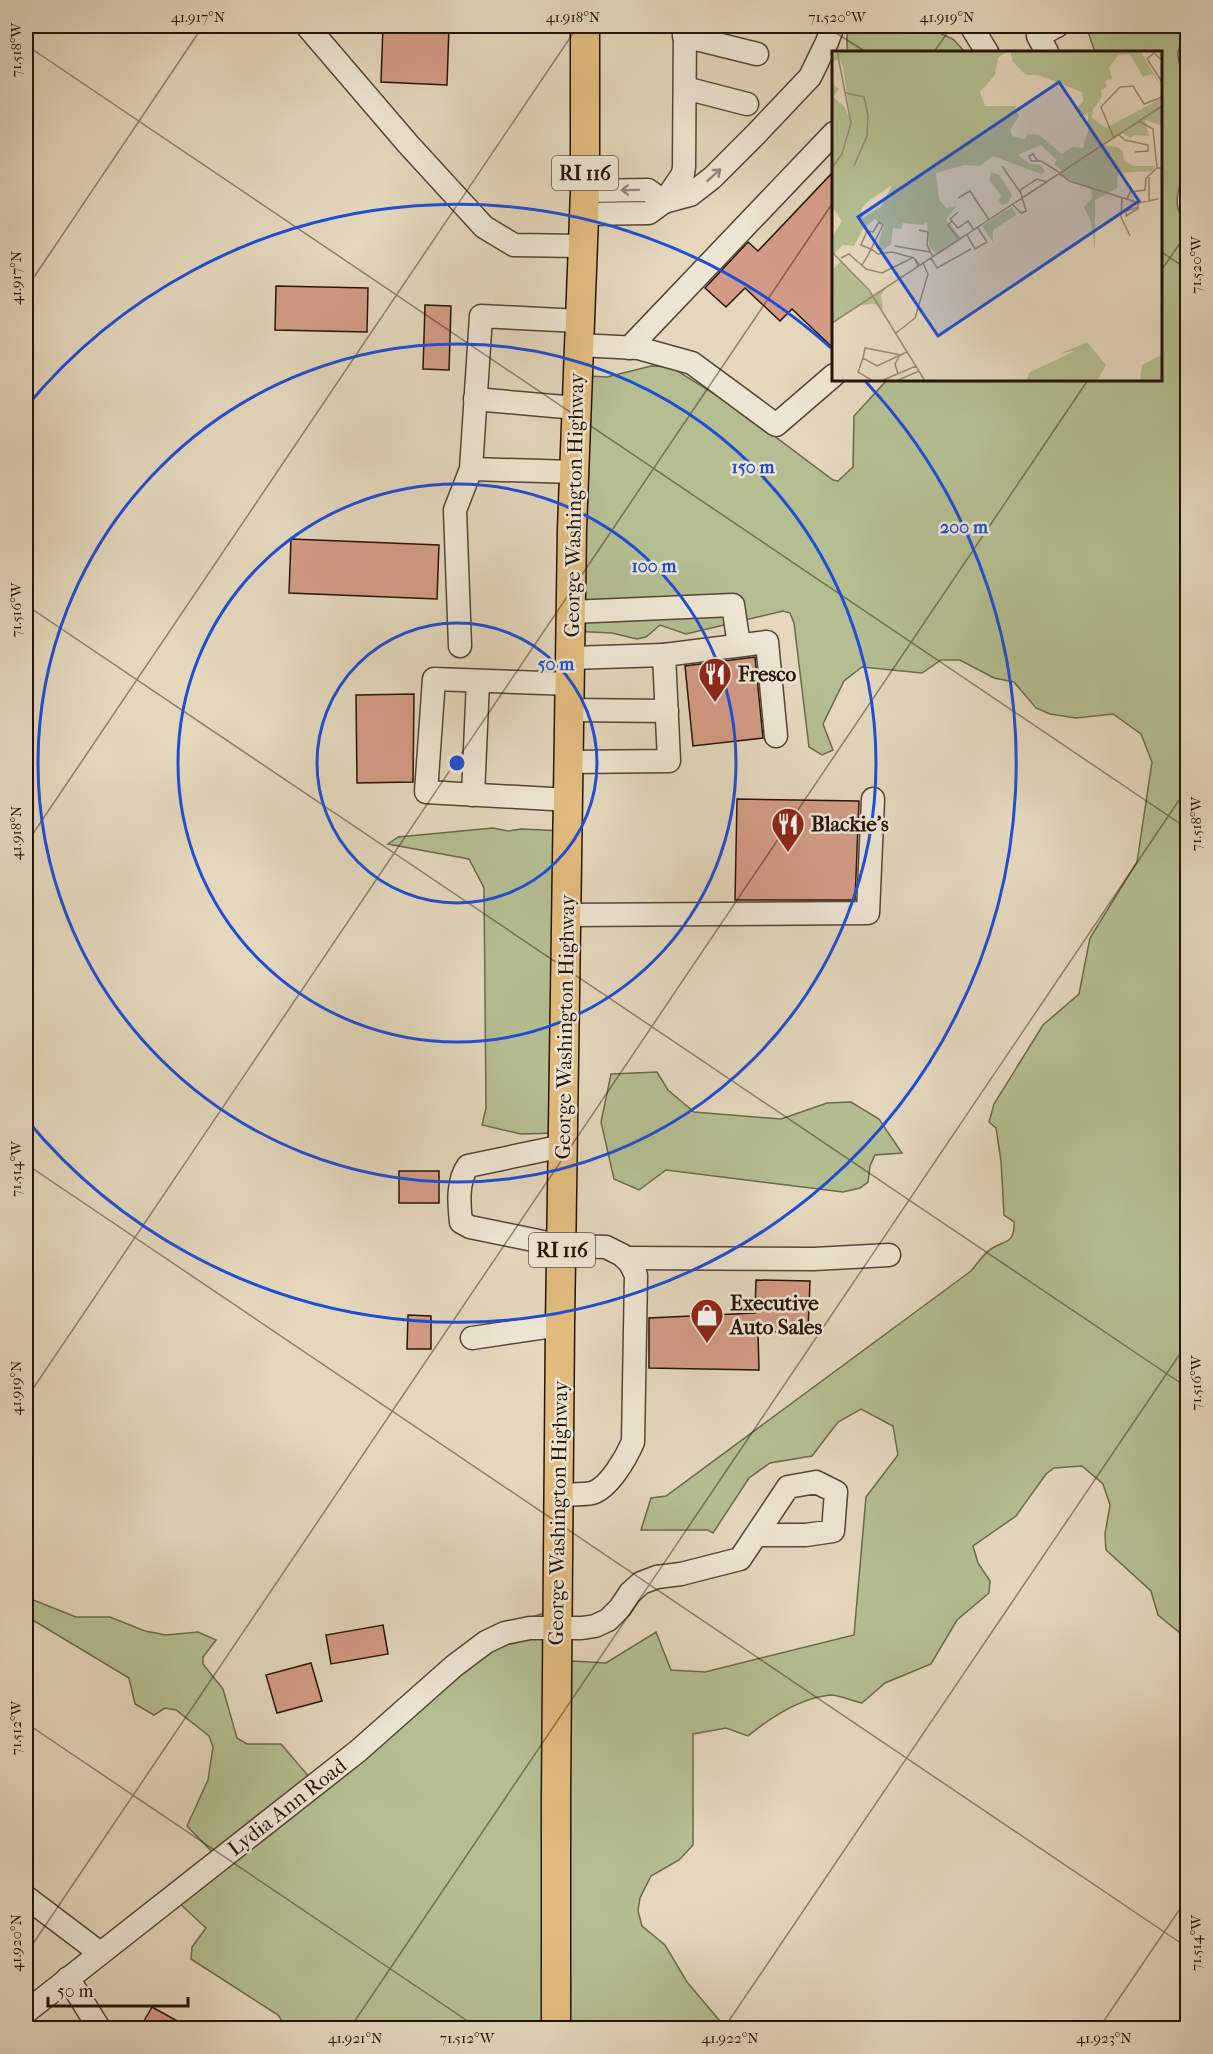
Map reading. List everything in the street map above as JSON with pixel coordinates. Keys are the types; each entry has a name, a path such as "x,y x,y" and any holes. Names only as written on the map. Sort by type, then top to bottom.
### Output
{"main road":[{"name":"George Washington Highway","path":"556,2028 560,1325 571,612 584,202 585,26"}],"street":[{"path":"307,26 408,144 484,227 514,245 582,246"},
{"path":"664,202 690,195 712,178 756,134 810,76 833,26"},
{"path":"971,26 986,51"},
{"path":"1046,51 1038,36 1057,26"},
{"path":"664,202 683,174 685,31 757,54"},
{"path":"685,88 747,104"},
{"path":"629,348 832,135"},
{"path":"584,202 648,190 664,202"},
{"path":"460,646 455,510 471,469 481,316 579,333 692,363 776,425 832,377"},
{"path":"475,399 576,408"},
{"path":"471,469 574,472"},
{"path":"571,612 733,605 739,645"},
{"path":"570,684 664,655 767,642 776,736"},
{"path":"569,762 669,761 664,655"},
{"path":"569,800 426,792 434,679 570,684 667,711"},
{"path":"473,795 478,681"},
{"path":"567,915 868,913 873,799"},
{"path":"558,1495 591,1493 602,1488 625,1460 633,1442 636,1275 625,1258 606,1247 562,1246 470,1227 461,1222 460,1210 462,1174 468,1166 563,1146"},
{"path":"625,1258 814,1258 889,1255"},
{"path":"472,1338 560,1325"},
{"name":"Lydia Ann Road","path":"26,2012 358,1751 469,1654 505,1633 530,1628 595,1626 608,1620 641,1583 657,1577 681,1574 740,1560 757,1535"},
{"path":"26,1897 100,1953"},
{"path":"68,1978 99,2028"}],"green space":[{"path":"847,26 924,26 953,39 964,51 847,51"},
{"path":"1086,26 1187,26 1178,55 1187,91 1188,141 1185,168 1177,201 1178,209 1188,231 1187,1637 1158,1615 1151,1591 1106,1550 1105,1534 1110,1505 1103,1484 1082,1466 1054,1468 1046,1474 1016,1516 973,1546 978,1563 990,1581 989,1593 957,1620 931,1664 885,1683 862,1703 834,1695 819,1697 786,1710 748,1736 726,1728 693,1734 693,1845 679,1860 651,1876 640,1898 638,1911 642,1926 665,1945 687,1982 719,2020 714,2022 726,2028 287,2028 278,2015 191,1959 192,1947 206,1928 175,1899 217,1857 187,1826 208,1780 213,1747 209,1736 176,1710 165,1708 154,1715 135,1704 129,1678 26,1616 26,1597 76,1617 110,1617 145,1631 166,1635 198,1632 216,1640 203,1657 203,1664 223,1689 237,1738 247,1744 281,1744 310,1778 498,1627 545,1613 556,1660 606,1663 656,1632 671,1670 705,1672 854,1635 866,1497 898,1455 893,1426 861,1409 838,1422 812,1456 770,1463 749,1478 713,1533 708,1530 641,1530 651,1498 666,1496 971,1271 988,1251 1011,1238 1014,1222 1004,1215 1001,1161 996,1128 989,1122 994,1104 1043,1025 1079,994 1090,938 1137,862 1152,762 1141,734 1113,714 1076,718 1050,714 1036,708 1014,682 994,678 960,660 941,660 922,673 862,667 844,681 823,724 833,750 822,755 809,747 794,623 790,613 783,611 686,634 660,625 646,637 637,639 612,633 570,631 574,375 607,377 651,366 671,367 737,408 833,480 838,481 853,467 854,416 886,381 1162,381 1162,51 1095,51"},
{"path":"493,828 508,831 521,829 564,831 556,1133 521,1134 482,1125 486,1108 484,888 469,859 388,844 398,837"},
{"path":"657,1072 668,1090 694,1112 781,1119 827,1103 851,1102 879,1119 902,1153 875,1155 870,1166 868,1182 860,1188 843,1192 666,1170 639,1190 614,1179 601,1122 611,1074"}],"building":[{"path":"383,26 449,26 447,85 381,82"},
{"path":"832,173 832,347 792,309 780,321 745,288 726,307 705,288 748,242 758,251"},
{"path":"276,286 368,288 367,332 275,330"},
{"path":"425,305 451,306 449,370 423,369"},
{"path":"291,539 439,545 437,599 289,593"},
{"path":"755,657 763,738 693,746 685,666"},
{"path":"414,694 413,782 357,783 356,695"},
{"path":"737,799 859,801 855,900 735,900"},
{"path":"399,1171 439,1171 439,1203 399,1203"},
{"path":"756,1280 810,1281 808,1331 758,1332 759,1370 649,1368 649,1318 755,1313"},
{"path":"408,1315 431,1316 431,1349 407,1349"},
{"path":"383,1625 388,1654 331,1664 326,1635"},
{"path":"311,1663 322,1701 277,1713 266,1675"},
{"path":"152,2007 190,2028 140,2028"}],"place":[{"name":"Fresco","path":"715,703"},
{"name":"Blackie's","path":"788,853"},
{"name":"Executive Auto Sales","path":"707,1344"}]}
